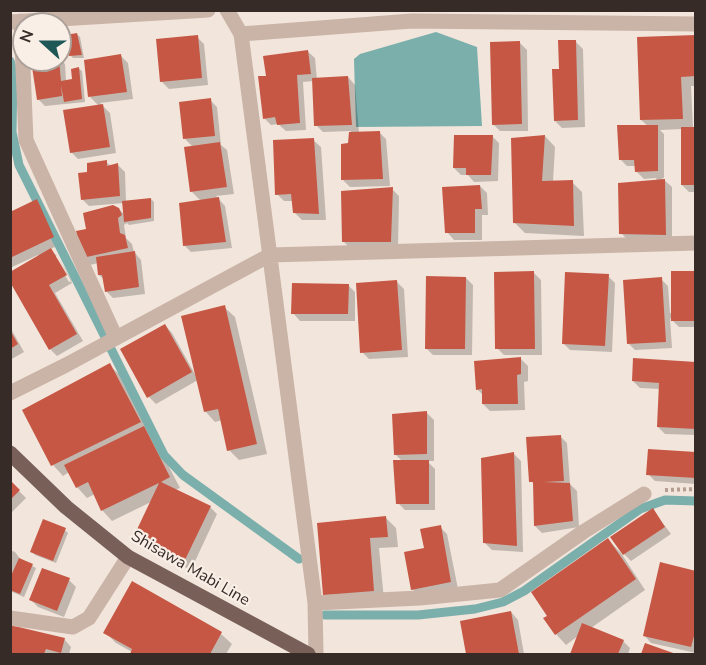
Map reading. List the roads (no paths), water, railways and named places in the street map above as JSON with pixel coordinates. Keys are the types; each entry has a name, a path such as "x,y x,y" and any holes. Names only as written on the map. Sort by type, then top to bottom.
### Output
{"main road":[{"name":"Shisawa Mabi Line","path":"10,453 66,507 128,557 308,654"}],"street":[{"path":"72,18 208,10"},
{"path":"227,10 241,34 315,603 316,654"},
{"path":"241,34 412,21 696,24"},
{"path":"20,72 26,140 116,338"},
{"path":"10,393 270,255 696,243"},
{"path":"315,603 420,598 500,590 583,532 644,494"},
{"path":"10,618 73,627 89,618 128,557"}],"water":[{"path":"436,32 477,47 482,126 356,127 354,59 360,54"}],"waterway":[{"path":"10,61 13,72 12,132 19,165 164,455 183,475 299,559"},
{"path":"325,615 418,615 475,609 503,602 524,591 640,509 665,500 696,501"}]}
